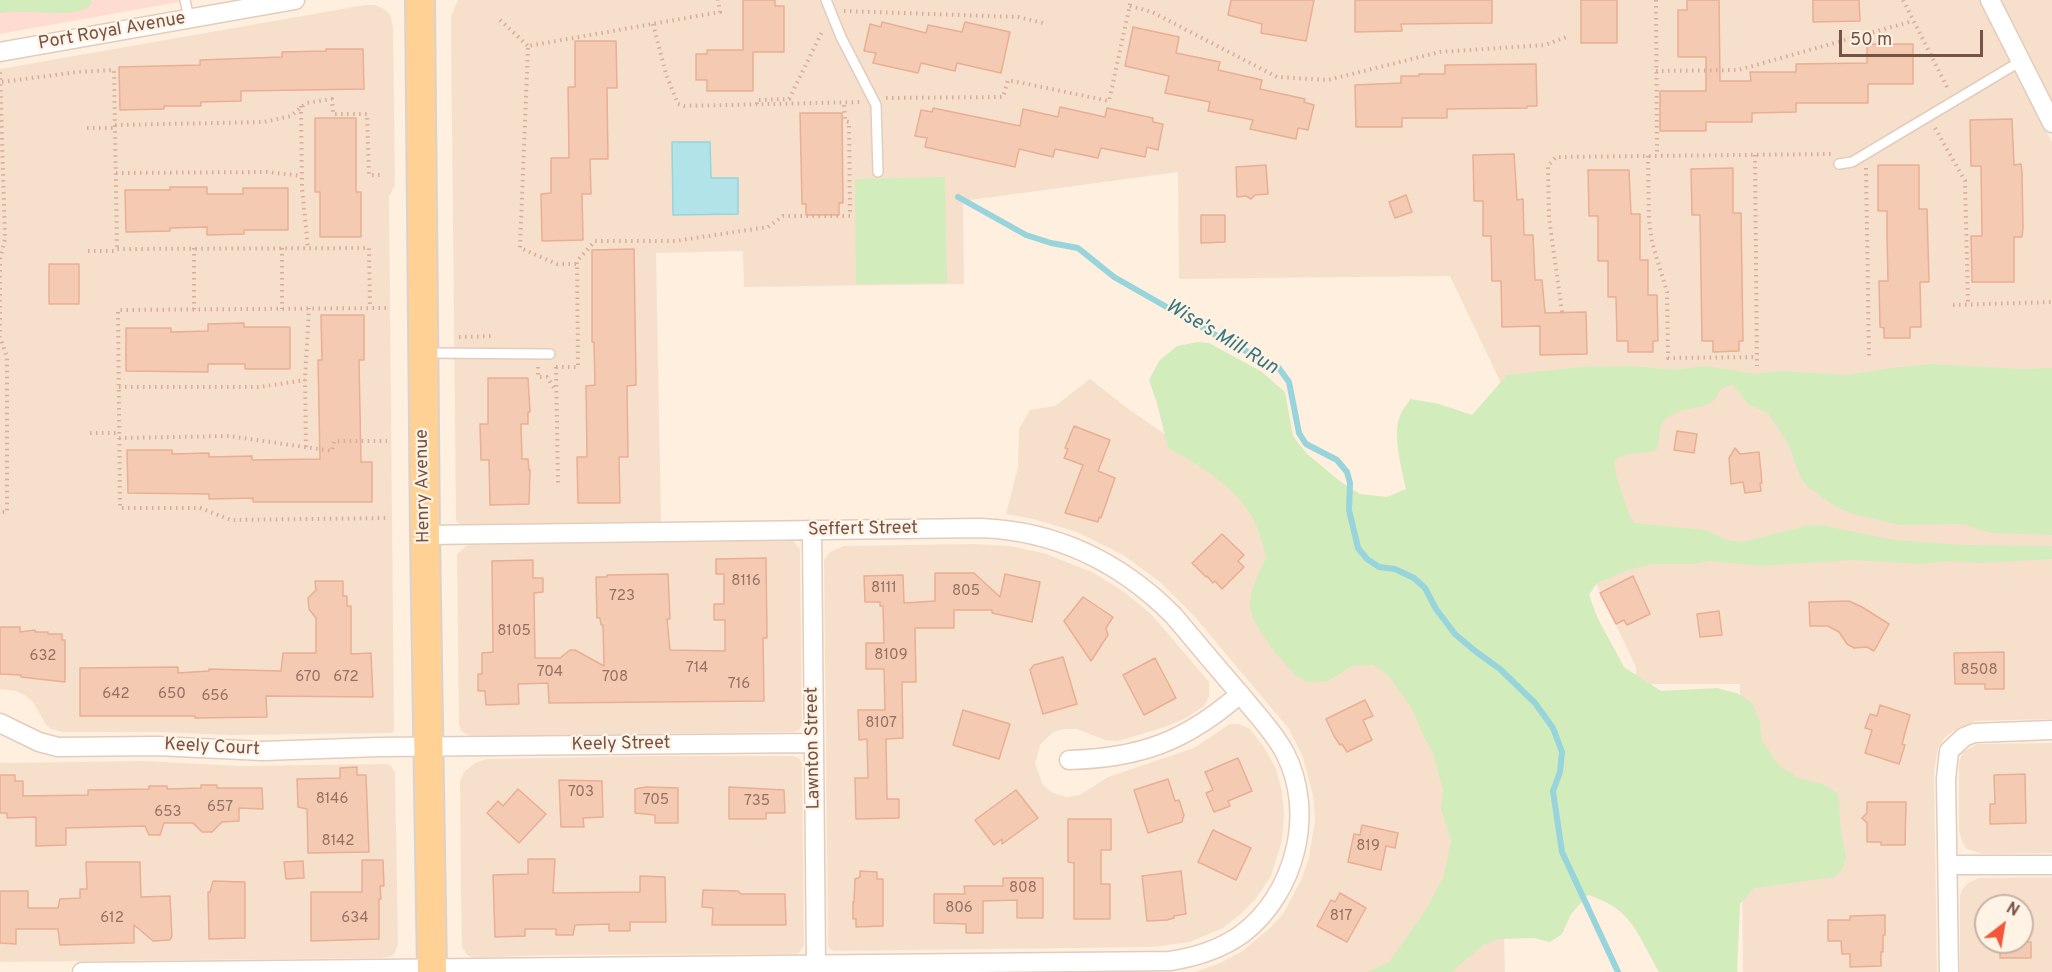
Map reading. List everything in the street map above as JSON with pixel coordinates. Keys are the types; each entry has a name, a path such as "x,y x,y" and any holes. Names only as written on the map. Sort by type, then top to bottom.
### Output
{"main road":[{"name":"Henry Avenue","path":"420,0 424,535 432,970"}],"street":[{"name":"Port Royal Avenue","path":"0,51 295,0"},
{"path":"1990,0 2052,123"},
{"name":"Seffert Street","path":"82,972 1161,962 1208,952 1242,934 1260,918 1283,885 1291,865 1296,846 1299,807 1295,780 1286,754 1271,731 1156,598 1120,571 1065,544 1033,534 995,529 424,535"},
{"name":"Lawnton Street","path":"812,530 816,965"},
{"path":"1069,760 1109,758 1162,744 1197,728 1240,694"},
{"name":"Keely Court","path":"0,723 39,742 58,747 157,746 262,751 429,747"},
{"path":"1949,972 1946,779 1949,751 1964,737 1974,733 2052,730"},
{"name":"Keely Street","path":"429,747 813,743"},
{"path":"1948,865 2052,865"}],"lane":[{"path":"185,0 189,19"},
{"path":"826,0 841,37 876,105 878,172"},
{"path":"1839,164 1855,159 2021,61"},
{"path":"422,353 550,354"}],"path":[{"path":"528,46 720,12 718,0"},
{"path":"883,98 1003,97 1008,80 1109,101 1131,0"},
{"path":"1656,0 1657,156"},
{"path":"1903,0 1953,101"},
{"path":"1130,6 1152,12 1278,77 1328,80 1440,52 1545,45 1569,36"},
{"path":"838,10 1018,17 1043,23"},
{"path":"500,20 528,46 520,248 557,264 577,264"},
{"path":"1656,71 1738,70 1913,21"},
{"path":"654,24 663,66 678,104 684,106 789,101 844,103 864,101"},
{"path":"789,101 826,24"},
{"path":"2,82 76,72 114,70 117,249"},
{"path":"0,72 5,239 0,259"},
{"path":"87,128 264,122 291,116 306,103 332,99 333,114 367,114 369,175 384,175"},
{"path":"527,367 578,367 577,261 595,241 675,241 768,227 783,216 850,216 849,122 845,121 844,103"},
{"path":"302,106 302,176 308,248"},
{"path":"1925,134 1947,121 1941,108"},
{"path":"1935,128 1965,181 1968,304"},
{"path":"1562,312 1549,218 1548,166 1556,157 1850,154 1866,168 1869,356"},
{"path":"1755,155 1757,366"},
{"path":"1648,156 1649,220 1652,242 1667,292 1668,358 1757,357"},
{"path":"1866,168 1875,162"},
{"path":"116,173 267,172 302,176"},
{"path":"194,248 194,310"},
{"path":"88,251 194,248 369,248 370,308"},
{"path":"282,248 282,309"},
{"path":"0,264 0,337 3,352 7,357 7,512 0,512"},
{"path":"1953,305 2052,302"},
{"path":"306,447 304,380 309,308"},
{"path":"386,308 118,310 119,435 120,508 200,508 231,520 388,518"},
{"path":"459,337 492,336"},
{"path":"538,367 538,377 547,377 557,392"},
{"path":"556,367 558,483"},
{"path":"119,387 260,387 304,380"},
{"path":"0,432 7,432"},
{"path":"90,433 229,436 333,451 334,441 387,441"}],"shaded area":[{"path":"0,0 190,0 0,34"},
{"path":"458,0 1980,0 2052,142 2052,719 1975,721 1945,737 1938,748 1934,771 1937,972 1743,972 1740,684 1636,684 1636,667 1450,276 1179,279 1178,172 963,201 964,284 744,287 743,251 656,253 661,523 466,526 458,523 456,521 451,16"},
{"path":"1999,0 2052,0 2052,103 2036,69"},
{"path":"365,5 376,5 384,9 390,15 393,27 395,185 389,196 394,731 391,733 231,735 63,732 51,729 46,725 33,702 25,695 0,689 0,69"},
{"path":"1090,379 1127,408 1289,520 1385,610 1504,933 1505,972 1195,972 1241,952 1268,930 1283,914 1301,880 1309,858 1315,820 1313,795 1303,757 1289,729 1194,616 1160,582 1123,555 1077,532 1006,514 1018,467 1019,429 1030,410 1055,406"},
{"path":"783,539 793,541 800,549 802,724 799,730 793,732 471,736 461,731 459,724 457,554 467,545"},
{"path":"975,544 1009,546 1043,553 1092,572 1123,591 1152,615 1209,682 1209,697 1204,706 1186,718 1165,727 1118,741 1105,740 1077,729 1053,732 1040,745 1035,764 1043,785 1053,793 1066,797 1080,795 1108,777 1194,748 1230,724 1239,724 1250,729 1264,747 1276,769 1282,792 1284,815 1282,841 1271,876 1257,897 1223,928 1190,942 1153,947 834,951 828,947 824,560 830,552 844,546"},
{"path":"2052,743 2052,853 1983,854 1967,849 1959,831 1959,762 1963,752 1977,744"},
{"path":"793,756 800,759 802,765 804,945 799,953 550,955 474,958 467,955 462,947 461,892 460,781 464,772 475,763 487,759"},
{"path":"144,761 240,766 388,764 391,766 395,773 398,944 392,956 381,958 0,962 0,763"},
{"path":"2052,877 2052,972 1960,972 1960,897 1961,891 1968,883 1979,878"}],"green space":[{"path":"0,0 91,0 92,3 86,8 64,13 0,13"},
{"path":"945,177 947,283 856,284 855,179"},
{"path":"1198,342 1209,343 1262,372 1285,392 1293,436 1307,454 1341,482 1360,494 1387,497 1406,489 1398,452 1397,433 1400,416 1410,399 1439,404 1472,415 1507,375 1581,367 1634,366 1673,370 1707,366 1754,374 1781,371 1848,375 1931,364 2022,369 2052,368 2052,535 1992,533 1961,524 1900,525 1838,508 1808,487 1800,477 1789,445 1768,413 1749,405 1733,385 1723,388 1708,404 1679,411 1668,417 1661,427 1657,449 1646,453 1624,455 1614,461 1622,493 1634,523 1705,530 1727,540 1742,542 1806,526 1821,525 1894,540 1965,545 2052,546 2052,559 1978,563 1949,561 1921,564 1853,560 1759,566 1710,561 1693,564 1652,564 1628,570 1597,583 1589,595 1598,619 1624,667 1661,691 1717,688 1739,694 1752,703 1760,723 1762,741 1779,766 1799,778 1822,784 1838,793 1846,858 1842,870 1834,877 1754,888 1740,904 1737,972 1659,972 1639,935 1624,915 1603,901 1588,895 1571,914 1562,934 1550,942 1534,938 1499,939 1483,945 1451,972 1367,972 1389,962 1424,913 1444,876 1451,841 1441,809 1443,790 1432,750 1411,707 1388,675 1373,665 1352,666 1328,681 1306,682 1282,660 1259,630 1250,605 1254,584 1266,558 1255,522 1228,488 1193,462 1168,448 1149,380 1159,361 1177,346"}],"water":[{"path":"672,142 710,142 711,178 738,178 738,214 673,215"}],"building":[{"path":"743,0 775,0 775,6 784,6 784,52 753,52 753,91 707,91 707,80 696,80 696,54 707,54 707,50 743,50"},
{"path":"1231,0 1314,0 1306,41 1261,33 1262,24 1228,15"},
{"path":"1355,0 1492,0 1492,23 1401,24 1402,31 1355,32"},
{"path":"1581,0 1617,0 1617,43 1581,43"},
{"path":"1687,0 1719,0 1720,81 1751,81 1750,72 1796,72 1796,64 1867,63 1867,44 1913,44 1913,84 1868,84 1868,103 1796,103 1796,112 1752,113 1752,122 1706,122 1706,131 1660,131 1660,91 1706,91 1706,57 1678,57 1678,10 1687,10"},
{"path":"1813,0 1859,0 1860,21 1813,22"},
{"path":"882,22 926,33 928,25 962,32 965,22 1010,32 1001,73 957,63 955,71 921,63 918,73 873,63 876,53 864,51 870,24 881,27"},
{"path":"1133,27 1179,37 1176,53 1220,62 1218,70 1262,80 1260,89 1305,99 1304,102 1314,105 1308,130 1298,128 1296,139 1250,129 1253,120 1208,111 1210,102 1165,93 1169,76 1125,66"},
{"path":"575,41 616,41 617,88 607,88 608,159 590,159 591,194 582,194 583,240 542,241 541,194 551,193 551,158 569,158 568,87 575,87"},
{"path":"326,49 363,49 364,89 241,91 241,101 201,102 201,106 164,106 164,109 120,110 119,67 200,65 200,60 282,57 282,52 326,51"},
{"path":"1536,64 1537,106 1447,109 1447,118 1402,118 1402,127 1356,127 1355,85 1401,83 1401,76 1445,74 1445,65"},
{"path":"1060,107 1105,117 1107,108 1153,118 1153,122 1163,124 1158,150 1147,147 1145,157 1101,148 1098,158 1055,149 1053,157 1019,149 1015,167 925,147 927,138 915,136 921,110 932,112 933,108 1020,126 1023,109 1058,117"},
{"path":"800,113 842,113 843,203 839,203 839,215 806,215 806,204 802,204"},
{"path":"315,118 356,118 356,192 361,192 361,237 320,237 320,192 315,192"},
{"path":"2012,119 2014,165 2021,164 2022,172 2023,228 2022,237 2014,237 2014,282 1972,282 1971,236 1982,236 1981,166 1971,166 1970,120"},
{"path":"1514,154 1517,200 1523,199 1524,235 1533,235 1535,280 1542,280 1545,313 1586,312 1587,354 1540,355 1540,326 1502,327 1501,281 1492,281 1491,236 1483,236 1483,201 1474,201 1473,155"},
{"path":"1266,165 1268,194 1255,195 1251,199 1246,196 1237,197 1236,167"},
{"path":"1878,165 1919,165 1919,209 1927,209 1929,282 1920,282 1921,327 1910,327 1910,338 1884,338 1884,328 1880,327 1879,281 1888,281 1887,211 1878,211"},
{"path":"1733,168 1733,213 1741,213 1743,341 1739,341 1739,351 1713,352 1713,341 1702,341 1700,215 1692,215 1691,169"},
{"path":"1588,170 1629,170 1631,214 1640,214 1640,260 1648,260 1648,295 1657,295 1658,341 1653,341 1653,352 1628,352 1628,341 1617,341 1616,297 1608,297 1608,261 1598,261 1598,216 1589,216"},
{"path":"170,187 207,187 207,194 243,194 243,188 288,188 288,230 244,230 244,234 207,235 207,227 126,232 125,190 170,190"},
{"path":"1406,195 1412,212 1395,218 1389,202"},
{"path":"1201,215 1225,215 1225,242 1201,243"},
{"path":"634,249 636,385 627,386 628,457 619,457 620,503 578,503 577,457 587,457 586,386 595,385 594,342 592,342 592,250"},
{"path":"49,264 79,264 79,304 49,304"},
{"path":"321,315 364,315 364,360 359,360 361,462 372,462 372,502 253,502 253,498 209,499 209,494 128,493 127,450 172,450 172,454 209,453 209,457 252,456 252,460 320,459 318,360 322,360"},
{"path":"244,323 244,327 290,327 290,369 245,369 245,364 208,364 208,372 126,371 126,328 171,328 171,332 208,331 208,324"},
{"path":"488,378 528,378 530,412 528,412 528,424 521,424 522,459 528,459 530,470 529,504 490,505 489,460 481,460 480,424 488,424"},
{"path":"1074,426 1110,440 1098,471 1115,478 1098,522 1065,513 1083,465 1064,458 1068,449 1065,448"},
{"path":"1677,431 1697,434 1694,453 1674,450"},
{"path":"1735,448 1740,454 1759,452 1761,491 1745,493 1743,482 1731,484 1729,458"},
{"path":"1222,534 1244,555 1238,561 1244,567 1222,589 1192,563"},
{"path":"766,558 767,638 763,638 764,701 549,703 548,683 518,684 519,704 486,705 485,691 478,691 478,674 482,674 482,653 493,652 492,561 533,560 533,578 543,578 543,592 534,593 535,658 560,658 570,650 575,650 604,666 603,625 601,625 600,618 597,618 596,577 668,574 670,619 667,619 670,650 725,651 725,620 714,620 714,604 724,604 724,574 716,574 716,559"},
{"path":"935,573 974,573 1000,597 1005,574 1040,582 1032,622 992,613 992,610 954,610 954,628 915,628 916,682 902,682 903,738 886,739 887,799 899,799 899,818 856,819 855,778 868,778 867,739 859,740 858,710 885,710 884,669 866,669 866,643 884,643 883,606 880,606 880,602 865,602 864,576 903,575 904,603 935,601"},
{"path":"1633,576 1650,614 1627,625 1624,620 1616,624 1600,593"},
{"path":"315,581 343,581 343,596 347,596 347,606 351,606 351,654 371,653 373,697 266,696 267,717 80,716 80,668 178,667 178,673 209,671 209,669 281,671 283,653 316,653 316,618 309,609 308,598 316,590"},
{"path":"1083,597 1113,617 1106,628 1108,635 1091,661 1064,621"},
{"path":"1849,601 1889,624 1874,651 1867,647 1854,648 1847,644 1839,632 1828,626 1810,626 1809,602"},
{"path":"1719,611 1722,635 1700,637 1697,614"},
{"path":"0,627 20,627 20,632 35,630 35,632 48,632 48,634 62,634 62,640 65,640 65,682 0,674"},
{"path":"2004,652 2004,689 1985,689 1985,684 1955,684 1954,653"},
{"path":"1063,657 1077,704 1043,714 1030,670 1034,665"},
{"path":"1155,658 1176,698 1144,715 1123,675"},
{"path":"1365,700 1373,716 1363,720 1372,740 1347,752 1334,736 1326,719"},
{"path":"1880,705 1910,715 1899,764 1865,753 1872,730 1865,728 1870,714 1877,716"},
{"path":"963,710 1010,724 999,759 953,745"},
{"path":"1238,758 1252,791 1228,801 1230,806 1214,812 1206,793 1213,790 1205,772"},
{"path":"357,767 357,775 366,775 369,852 308,853 307,809 298,807 297,779 340,778 340,768"},
{"path":"2025,774 2026,823 1990,824 1990,804 1995,804 1994,775"},
{"path":"0,775 15,775 15,781 23,781 23,796 88,795 88,790 149,789 149,786 167,786 167,789 201,788 201,785 217,785 217,788 262,788 263,809 239,808 239,821 222,822 212,832 202,832 193,823 164,823 160,835 149,835 145,826 66,828 66,845 36,846 36,817 7,818 7,813 0,813"},
{"path":"1168,779 1175,801 1179,800 1184,815 1182,822 1148,833 1134,790"},
{"path":"559,780 602,781 603,817 583,818 584,827 561,827"},
{"path":"729,787 784,790 785,813 766,813 766,819 729,819"},
{"path":"678,788 678,823 655,823 655,815 635,813 635,789"},
{"path":"518,789 546,814 519,843 487,813 498,801 503,806"},
{"path":"1016,790 1038,818 1002,844 1002,839 994,845 975,820"},
{"path":"1867,802 1906,802 1905,845 1881,845 1881,842 1867,842 1867,823 1862,818 1867,813"},
{"path":"1068,819 1111,819 1111,850 1101,850 1101,884 1110,884 1110,919 1074,919 1074,863 1068,862"},
{"path":"1362,825 1398,833 1395,848 1386,846 1381,870 1348,862 1354,834 1360,835"},
{"path":"1213,830 1251,848 1236,880 1198,862"},
{"path":"528,859 555,859 553,893 640,892 640,876 665,877 666,922 630,922 630,931 609,931 609,924 575,925 573,935 556,935 556,929 525,929 525,936 495,937 493,875 528,874"},
{"path":"362,860 383,860 384,886 380,886 379,939 311,941 311,892 362,892"},
{"path":"303,861 304,878 286,879 284,862"},
{"path":"86,862 140,862 141,897 170,896 172,936 170,940 153,941 134,925 134,943 60,945 58,929 16,929 16,944 0,943 0,891 28,891 28,908 58,908 60,899 80,898 80,889 87,889"},
{"path":"860,871 877,872 877,879 883,879 883,926 856,927 856,919 853,919 853,902 855,879 860,877"},
{"path":"1181,871 1186,914 1167,920 1147,921 1142,876"},
{"path":"1003,878 1043,878 1043,918 1017,918 1017,900 983,901 983,933 966,933 966,924 934,923 934,894 965,894 964,886 1003,886"},
{"path":"213,881 245,882 245,938 209,939 208,892 210,892"},
{"path":"703,890 738,891 741,894 785,894 786,925 712,925 713,908 702,907"},
{"path":"1340,893 1366,908 1347,942 1317,926 1331,900 1335,902"},
{"path":"1885,915 1881,966 1850,967 1850,954 1842,954 1841,941 1828,941 1828,920 1850,920 1850,916"},
{"path":"2000,954 2031,954 2031,958 2000,958"}],"waterway":[{"name":"Wise's Mill Run","path":"958,197 1026,235 1078,248 1114,277 1228,342 1278,367 1289,382 1299,433 1306,444 1337,460 1347,472 1350,483 1349,510 1358,548 1367,559 1379,567 1395,569 1414,578 1425,588 1436,609 1455,634 1500,669 1535,703 1553,728 1562,752 1560,772 1553,791 1562,852 1618,972"}]}
